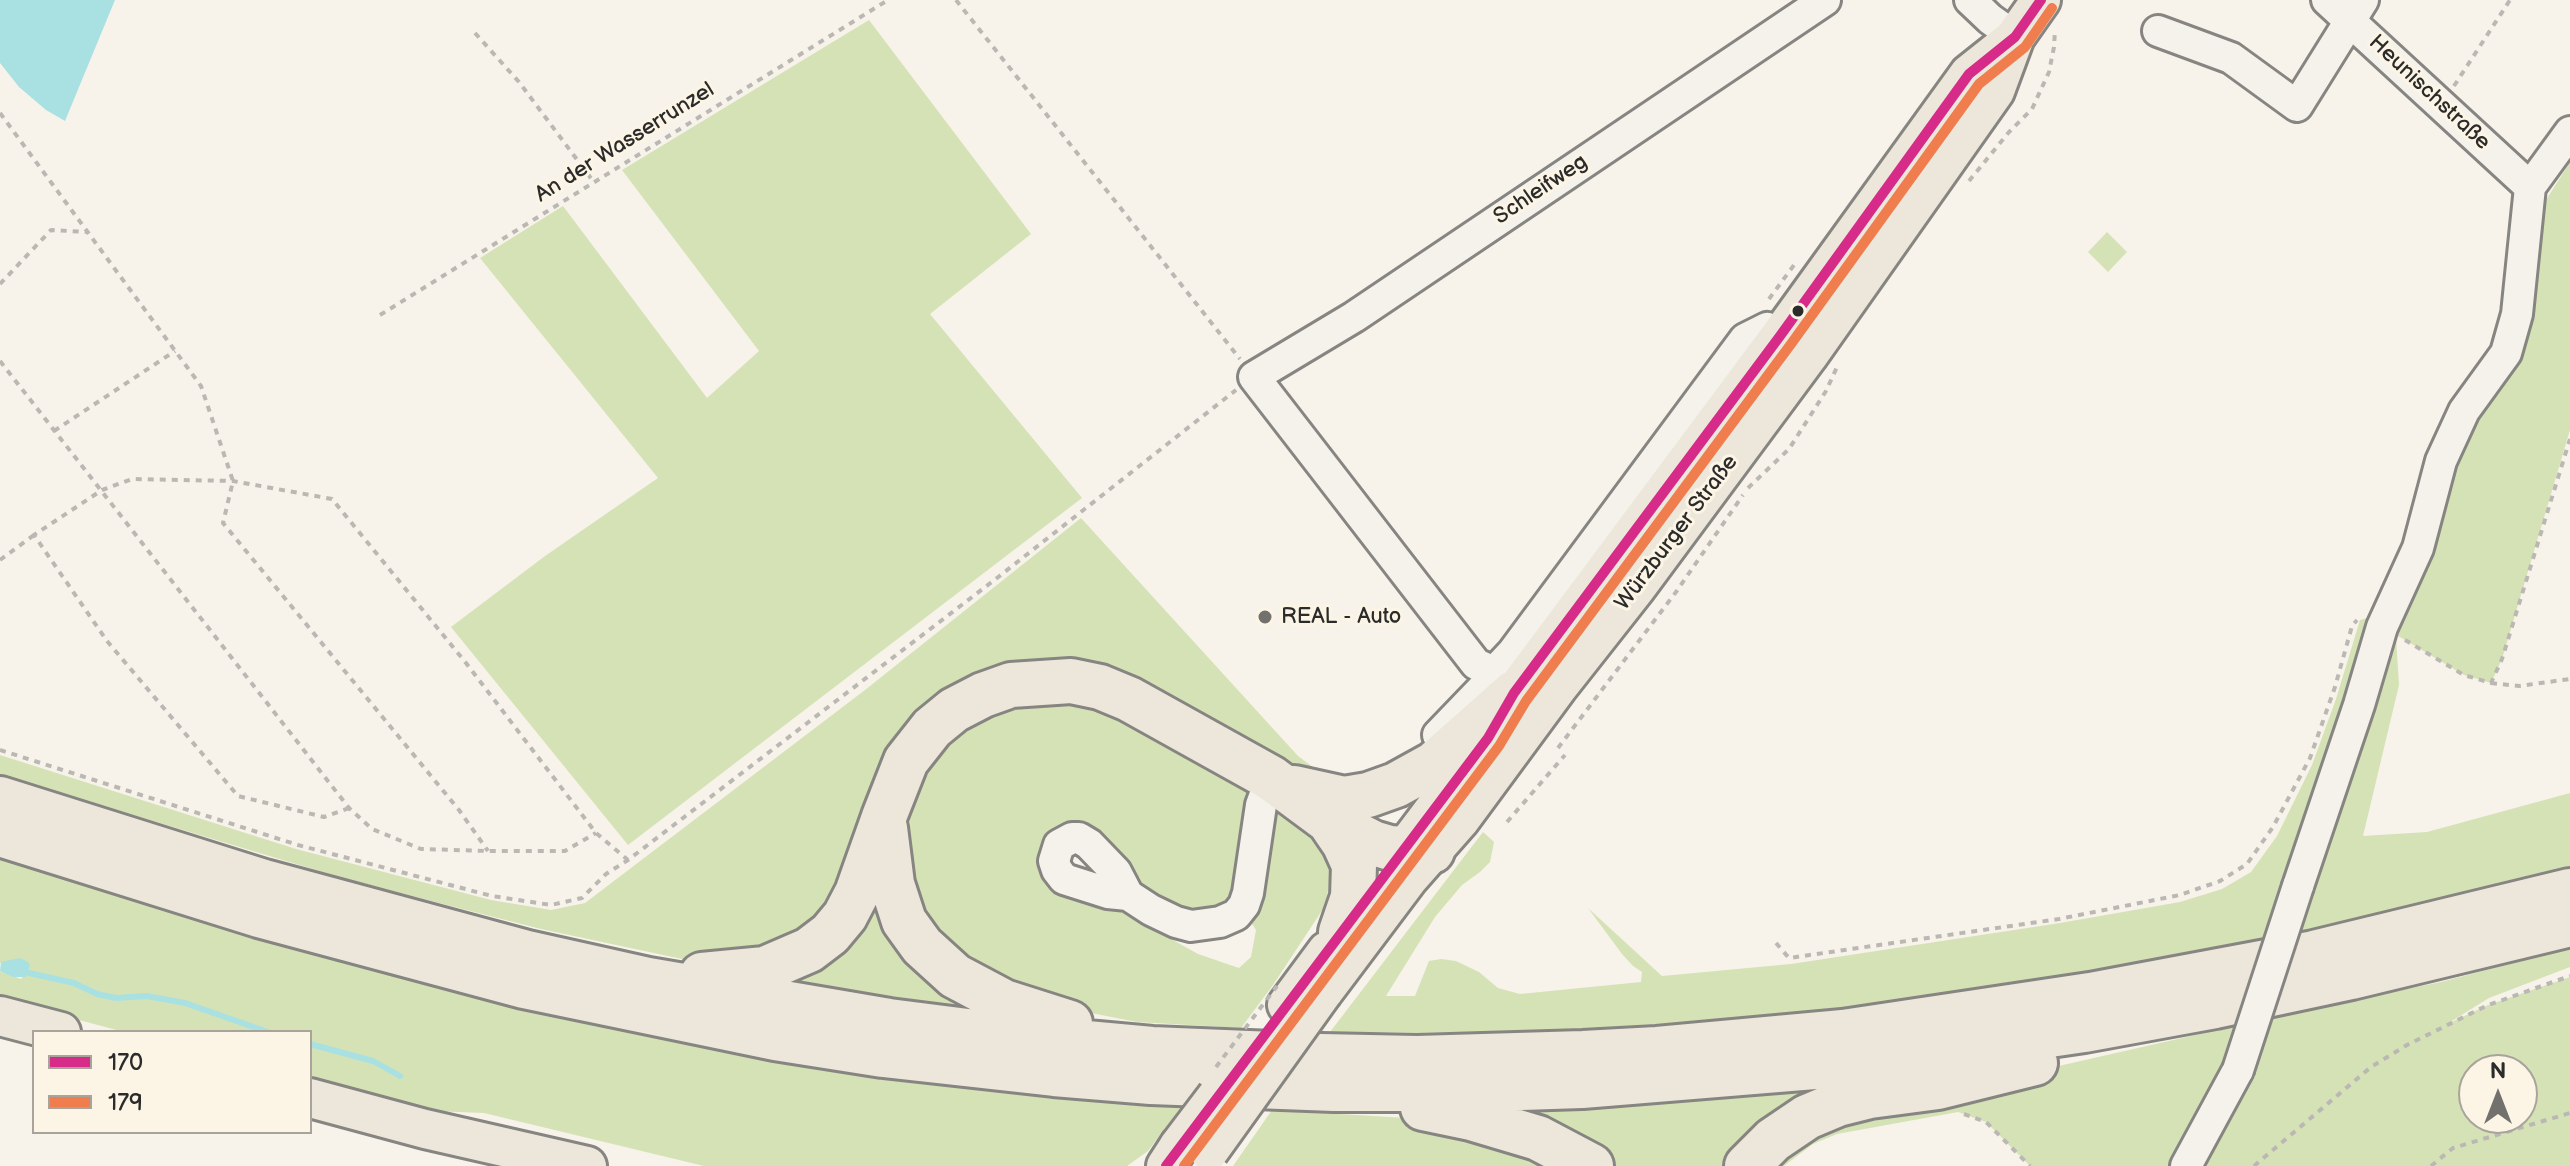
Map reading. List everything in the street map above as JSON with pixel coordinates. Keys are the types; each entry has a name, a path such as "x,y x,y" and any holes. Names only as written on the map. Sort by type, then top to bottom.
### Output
{"highway":[{"path":"648,980 765,969 809,950 830,934 845,916 857,893 906,761 932,728 954,710 1011,685 1071,681 1100,687 1129,699 1277,782 1336,810 1388,820 1415,860"},
{"path":"1336,810 1413,778 1457,745 1506,681"},
{"path":"0,799 264,882 527,953 648,980 905,1023 999,1035 1152,1049 1335,1056 1461,1057 1657,1049 1843,1032 2075,997 2314,953 2570,891"},
{"path":"1336,810 1344,843 1354,865 1353,897 1341,932"},
{"path":"884,817 892,884 904,921 922,946 955,976 1004,1002 1152,1049"},
{"path":"0,834 259,915 524,986 775,1038 883,1055 1054,1074 1151,1082 1334,1089 1582,1086 1774,1071 1969,1048 2215,1006 2570,924"},
{"path":"1747,1166 1784,1132 1807,1117 1838,1104 1870,1096 1938,1087 2021,1067 2091,1048 2215,1006"},
{"path":"1334,1089 1506,1127 1538,1138 1591,1166"}],"main road":[{"name":"Würzburger Straße","path":"1186,1161 1341,932 1460,820 1728,465 1809,351 1969,74 2048,14"},
{"name":"Würzburger Straße","path":"1300,989 1415,860 1488,738 1506,681 1809,351"},
{"path":"0,1016 53,1030"},
{"path":"312,1099 425,1129 587,1166"}],"street":[{"name":"Schleifweg","path":"1254,377 1354,317 1825,0"},
{"path":"1970,0 2015,37"},
{"name":"Heunischstraße","path":"2327,0 2356,10 2442,105 2530,187"},
{"path":"2158,31 2231,58 2297,106 2356,10"},
{"path":"2186,1166 2238,1070 2359,705 2370,622 2418,548 2441,461 2464,411 2506,353 2517,314 2530,187 2570,132"},
{"path":"1254,377 1476,664 1506,681"},
{"path":"1433,740 1488,683 1506,681"},
{"path":"1128,895 1151,910 1191,926 1220,922 1236,915 1248,893 1261,805 1277,782"}],"path":[{"name":"An der Wasserrunzel","path":"380,315 888,0"},
{"path":"0,750 298,845 492,896 551,905 582,898 606,874 997,578 1254,377 956,0"},
{"path":"2442,105 2510,0"},
{"path":"1961,193 2009,132 2032,109 2049,72 2048,14"},
{"path":"475,33 519,82 593,182"},
{"path":"0,113 201,386 233,481 223,523 459,810 488,851"},
{"path":"0,284 51,230 87,232"},
{"path":"54,431 175,351"},
{"path":"1558,748 1676,592 1749,487 1789,449 1826,391 1809,351"},
{"path":"0,361 349,808 372,829 421,849 488,851 565,851 596,833"},
{"path":"2491,683 2502,659 2570,439"},
{"path":"0,560 102,490 132,479 233,481 332,499 466,663 596,833 628,860"},
{"path":"34,535 107,641 238,796 324,817 349,808"},
{"path":"1776,943 1789,958 2059,919 2180,895 2220,881 2247,864 2273,827 2310,758 2352,626 2370,622 2464,675 2491,683 2519,686 2570,679"},
{"path":"1507,822 1565,755"},
{"path":"2254,1166 2371,1067 2407,1045 2488,1005 2570,976"},
{"path":"1214,1070 1300,989"},
{"path":"1958,1113 1986,1122 2030,1166"},
{"path":"2431,1166 2453,1148 2570,1113"}],"green space":[{"path":"869,20 1031,234 930,314 1082,498 628,845 451,627 545,556 658,478 480,258 563,206 707,398 759,351 622,170"},
{"path":"2570,162 2570,430 2502,659 2491,683 2464,675 2383,627 2441,462 2507,353 2529,227"},
{"path":"2107,232 2127,252 2108,272 2088,252"},
{"path":"1081,518 1298,756 1321,773 1350,774 1386,764 1387,779 1318,781 1136,687 981,677 810,938 724,961 682,959 541,929 439,903 336,876 0,775 0,755 296,849 491,900 551,910 585,903 865,690"},
{"path":"2371,617 2377,622 2269,939 2089,977 1847,1013 1585,1030 1330,1032 1483,832 1494,842 1490,862 1462,885 1435,917 1386,996 1415,996 1429,961 1441,959 1456,961 1479,972 1498,988 1520,994 1641,982 1642,972 1622,954 1588,908 1662,976 1791,964 2060,923 2180,902 2222,889 2251,872 2277,836 2312,765 2360,620"},
{"path":"2396,637 2399,685 2363,836 2427,832 2570,793 2570,872 2294,934 2386,642"},
{"path":"1023,696 1103,708 1253,792 1243,884 1219,915 1155,905 1111,856 1050,850 1123,903 1173,930 1171,939 1198,954 1239,968 1251,957 1256,930 1248,918 1269,806 1296,814 1332,862 1323,909 1241,1028 1137,1022 1065,1008 965,968 931,937 897,838 932,744"},
{"path":"0,855 380,970 514,1005 666,1038 877,1079 1047,1097 1182,1106 1148,1151 1127,1166 704,1166 484,1113 432,1111 312,1081 312,1030 116,1030 0,999 0,971 21,979 30,966 0,963"},
{"path":"867,897 1003,1014 770,981"},
{"path":"2570,948 2570,967 2489,998 2447,1024 2488,1005 2570,977 2570,1166 2186,1166 2267,1017 2441,982"},
{"path":"2248,1023 2183,1166 2030,1166 1986,1122 1958,1112 1837,1134 1813,1144 1784,1166 1757,1166 1775,1146 1935,1098"},
{"path":"1909,1076 1734,1166 1608,1166 1497,1113 1697,1101"},
{"path":"1272,1110 1407,1118 1579,1166 1233,1166"}],"water":[{"path":"0,0 115,0 65,121 46,110 19,87 0,63"},
{"path":"20,958 30,966 26,977 13,977 0,971 1,962"}],"waterway":[{"path":"29,973 74,983 97,994 116,998 147,996 185,1003 262,1030"},
{"path":"312,1045 373,1061 400,1076"}],"transit line":[{"name":"170","path":"1166,1166 1488,738 1514,693 1780,336 1969,74 2015,37 2041,0"},
{"name":"179","path":"1184,1166 1499,746 1526,701 1979,84 2025,47 2052,8"}],"place":[{"name":"REAL - Auto","path":"1265,617"}]}
